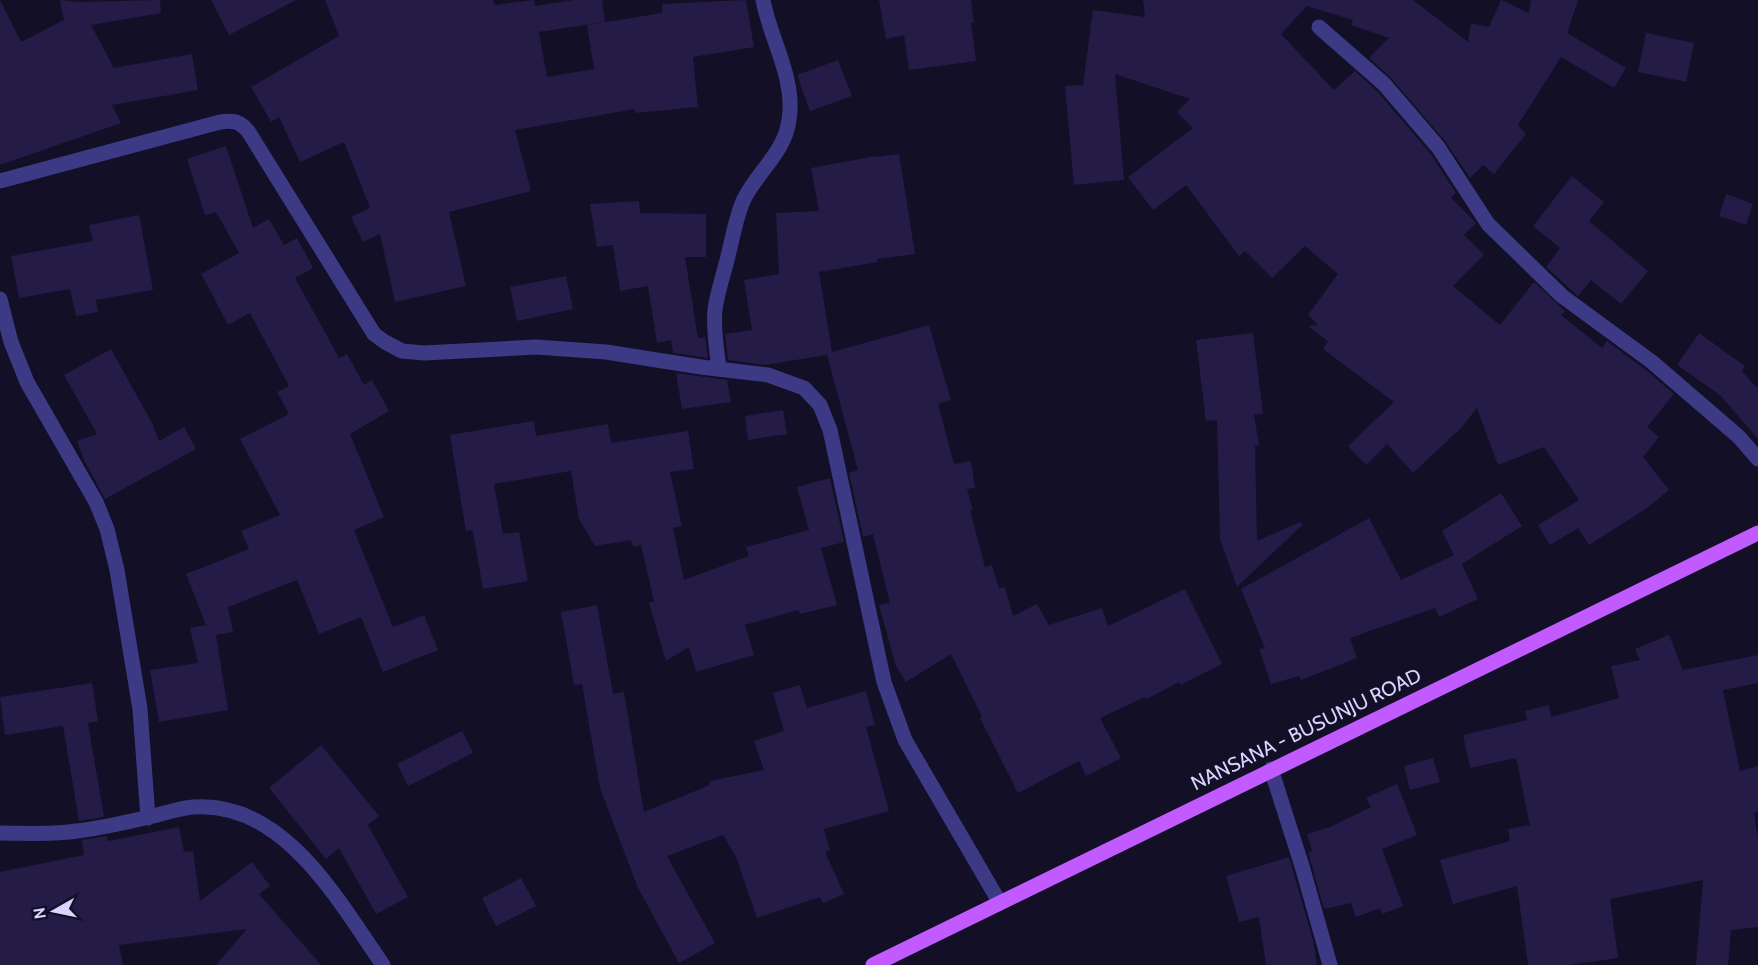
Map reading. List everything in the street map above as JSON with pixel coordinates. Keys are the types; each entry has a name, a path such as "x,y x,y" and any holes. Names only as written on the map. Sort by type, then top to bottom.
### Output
{"main road":[{"name":"NANSANA - BUSUNJU ROAD","path":"877,964 1271,769 1758,533"}],"street":[{"path":"719,369 716,309 738,218 744,199 757,177 780,147 787,133 790,118 789,94 784,67 770,31 763,0"},
{"path":"1319,27 1384,84 1438,147 1488,224 1562,296 1652,362 1739,437 1758,459"},
{"path":"0,181 233,120 240,122 248,130 374,334 393,347 402,351 424,354 536,347 606,352 768,375 804,388 820,405 830,430 884,682 905,740 1000,903"},
{"path":"0,299 11,342 27,382 96,502 107,529 117,570 140,709 148,818"},
{"path":"1271,769 1330,965"},
{"path":"0,833 75,832 193,807 221,809 245,815 266,825 296,849 325,882 383,965"}],"building":[{"path":"0,0 21,42 64,20 60,0 79,2 160,0 161,13 91,25 114,68 192,54 198,90 112,105 121,123 0,165"},
{"path":"211,0 296,0 229,35"},
{"path":"325,0 493,0 494,5 534,0 535,6 574,0 602,0 605,22 539,32 547,77 594,69 587,25 662,13 662,4 746,0 754,47 693,57 698,107 635,113 635,109 515,130 531,191 449,212 466,286 395,302 380,234 363,242 351,217 370,208 344,142 300,162 279,117 271,122 251,87 339,36"},
{"path":"879,0 971,0 974,23 971,23 976,61 909,70 904,35 886,39"},
{"path":"1143,0 1413,0 1468,42 1471,23 1489,27 1501,0 1529,13 1531,0 1578,0 1567,33 1626,68 1614,88 1561,57 1518,125 1526,134 1494,174 1483,165 1470,178 1445,141 1391,78 1369,58 1389,38 1351,25 1353,20 1307,6 1281,34 1334,90 1355,71 1377,91 1430,153 1456,193 1451,198 1476,223 1464,235 1484,255 1453,286 1500,325 1534,282 1565,311 1561,315 1602,348 1607,341 1674,394 1647,427 1659,437 1643,457 1669,490 1647,508 1589,545 1578,528 1550,545 1538,525 1579,500 1544,447 1498,465 1477,408 1461,428 1413,473 1387,444 1366,465 1348,446 1394,402 1323,349 1328,341 1308,326 1318,325 1308,315 1338,274 1305,246 1272,278 1245,251 1239,256 1186,185 1153,210 1128,177 1193,128 1177,112 1190,99 1115,74 1124,180 1074,185 1065,86 1083,85 1093,10 1145,17"},
{"path":"1646,33 1694,43 1686,82 1638,72"},
{"path":"838,60 852,96 810,111 797,75"},
{"path":"226,146 253,228 269,219 284,245 297,238 313,268 295,278 339,358 347,354 364,385 372,380 389,411 350,434 384,517 354,530 393,627 424,615 438,650 383,672 361,617 319,634 297,580 228,607 233,632 216,635 228,710 159,722 150,670 198,663 190,628 206,625 186,574 249,549 241,531 280,515 240,439 289,414 277,392 289,386 250,313 228,325 201,274 239,253 216,212 205,215 187,159"},
{"path":"899,154 915,254 877,259 878,262 819,272 832,352 929,325 951,400 938,404 954,464 971,461 975,488 967,489 985,567 992,565 999,588 1005,587 1013,616 1037,604 1049,625 1102,608 1108,626 1185,589 1222,664 1180,685 1179,682 1147,699 1145,697 1100,718 1121,758 1086,776 1079,761 1018,793 951,654 906,682 896,666 879,605 890,603 873,534 863,537 849,473 858,470 827,355 764,365 728,360 725,334 752,330 744,280 779,274 776,213 819,211 811,168"},
{"path":"1572,176 1604,202 1589,221 1648,271 1621,304 1591,280 1578,296 1546,267 1560,248 1533,226"},
{"path":"1726,194 1753,204 1746,225 1719,216"},
{"path":"639,201 640,213 706,214 706,257 685,257 698,338 705,337 708,358 673,353 671,340 657,343 648,286 620,291 613,245 597,247 590,204"},
{"path":"139,215 153,290 96,300 98,312 76,316 70,289 19,298 11,256 93,241 89,225"},
{"path":"566,276 573,309 517,321 510,287"},
{"path":"1253,333 1263,414 1254,415 1259,445 1255,446 1257,541 1300,522 1302,525 1237,587 1220,539 1217,420 1206,421 1196,340"},
{"path":"1699,333 1745,366 1742,371 1758,389 1758,439 1720,395 1677,365"},
{"path":"111,349 152,423 159,441 184,427 196,449 105,499 84,460 77,441 97,434 64,375"},
{"path":"676,373 727,380 731,402 682,409"},
{"path":"783,410 787,434 748,440 745,416"},
{"path":"534,421 536,436 608,424 611,443 688,431 694,469 670,472 682,526 673,528 684,580 749,556 746,547 809,530 797,487 830,478 844,542 821,548 837,605 800,614 798,610 745,625 754,655 696,672 689,647 666,661 649,603 654,601 641,545 633,547 631,540 595,546 579,519 571,471 494,484 503,534 519,532 528,581 483,589 473,532 466,531 450,435"},
{"path":"1501,493 1522,526 1462,564 1478,599 1439,617 1435,608 1350,638 1357,658 1301,680 1299,676 1271,684 1259,649 1265,648 1241,589 1369,518 1401,580 1454,555 1442,531"},
{"path":"597,605 613,694 624,692 644,812 710,785 710,781 764,770 754,741 784,731 773,693 800,685 807,708 866,691 875,725 866,727 889,811 824,829 830,850 825,852 844,894 823,903 820,897 757,918 736,857 723,835 667,856 715,943 679,963 638,888 600,788 582,684 574,685 561,612"},
{"path":"1669,635 1683,670 1758,655 1758,683 1723,690 1740,771 1758,766 1758,812 1754,813 1758,839 1758,927 1731,930 1728,965 1696,965 1703,880 1610,899 1618,958 1568,965 1528,965 1517,886 1453,904 1440,860 1510,841 1508,829 1530,825 1516,758 1470,768 1463,735 1527,720 1525,711 1549,705 1551,717 1619,698 1611,666 1640,660 1635,649"},
{"path":"92,683 98,721 88,723 104,817 79,821 63,726 5,735 0,697"},
{"path":"462,731 473,753 408,786 397,764"},
{"path":"321,745 379,816 368,825 408,897 376,914 339,848 326,859 269,788"},
{"path":"1433,758 1440,782 1410,790 1404,766"},
{"path":"1397,784 1417,835 1382,849 1403,906 1382,914 1380,908 1356,917 1351,903 1324,909 1308,852 1312,851 1307,834 1330,827 1371,807 1366,798"},
{"path":"179,827 184,852 193,851 200,901 252,862 270,886 259,894 321,965 216,965 247,929 119,945 123,965 0,965 0,872 84,855 82,840 107,836 108,841"},
{"path":"1289,857 1313,940 1317,965 1266,965 1259,917 1239,922 1226,876"},
{"path":"521,878 536,906 496,926 482,898"}]}
